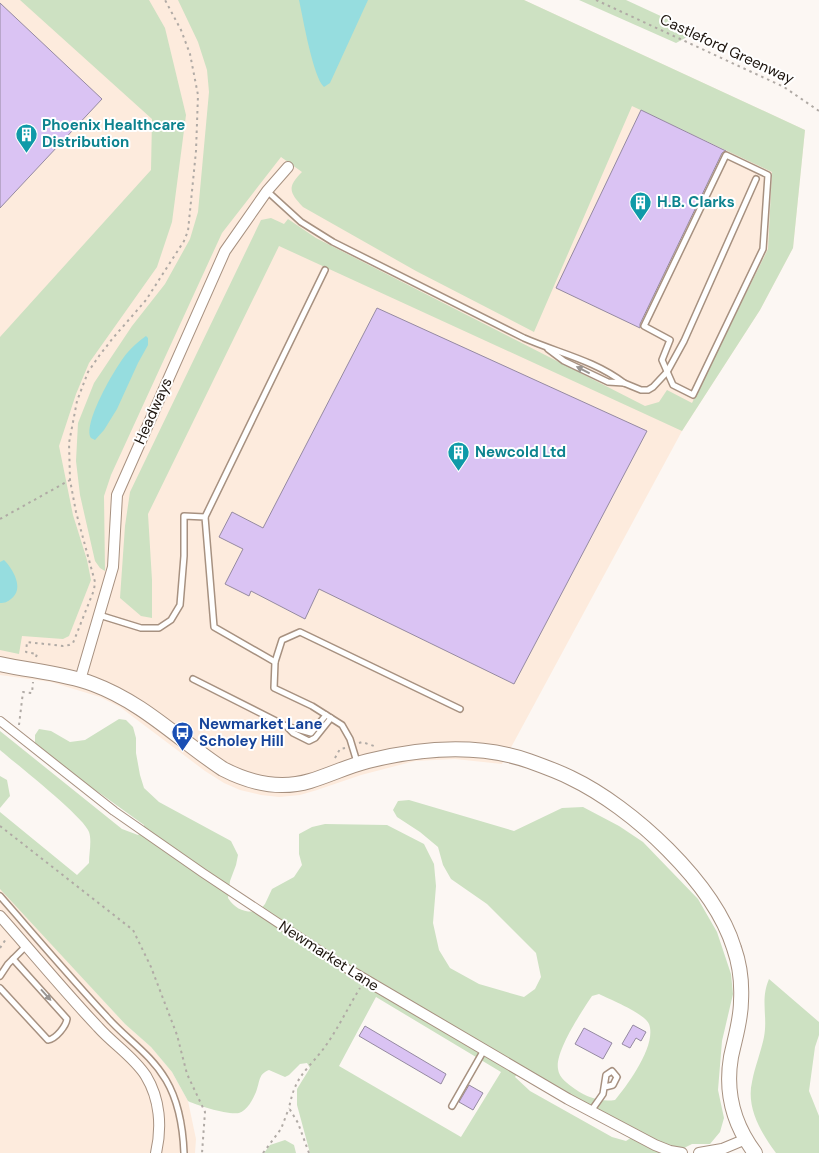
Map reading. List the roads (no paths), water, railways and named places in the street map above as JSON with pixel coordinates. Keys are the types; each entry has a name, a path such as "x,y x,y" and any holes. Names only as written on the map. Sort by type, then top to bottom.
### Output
{"main road":[{"path":"0,664 57,674 112,692 163,723 210,760 236,776 249,780 269,784 296,784 310,781 357,764 391,756 435,750 480,751 522,758 572,778 592,790 642,826 664,846 713,905 727,929 739,964 741,999 741,1013 729,1068 729,1093 732,1107 755,1153"}],"street":[{"name":"Headways","path":"80,680 113,567 117,494 224,251 266,191 288,167"},
{"name":"Newmarket Lane","path":"0,721 96,798 142,831 352,972 591,1112 663,1151 682,1153"},
{"path":"0,916 99,1029 146,1076 158,1111 159,1134 156,1153"},
{"path":"698,1153 722,1149 746,1138"}],"lane":[{"path":"726,155 768,175 763,249 693,395 672,385 667,372 662,360 670,340 644,326 726,155"},
{"path":"545,348 577,357 609,372 624,383 641,390 648,390 661,380 684,341 756,179"},
{"path":"266,191 301,222 333,242 451,303 545,348 564,361 598,378 608,382 624,383"},
{"path":"275,662 214,626 205,517 325,270"},
{"path":"98,615 141,628 159,628 171,620 180,604 184,556 184,516 205,517"},
{"path":"357,764 352,746 342,725 312,706 274,688 275,662 282,640 300,632 460,708"},
{"path":"193,679 286,726 311,733 329,717"},
{"path":"0,896 106,1017 145,1052 158,1068 167,1081 178,1109 184,1153"},
{"path":"0,976 26,946"},
{"path":"0,988 48,1040 53,1039 67,1022 67,1019 13,959"},
{"path":"452,1106 484,1050"},
{"path":"591,1112 603,1094 605,1087"}],"water":[{"path":"299,0 368,0 330,83 324,87 312,60"},
{"path":"146,336 148,338 148,345 117,409 104,430 95,440 91,438 91,420 109,381 128,352"},
{"path":"4,560 14,574 17,590 11,599 0,603 0,562"}],"place":[{"name":"Phoenix Healthcare Distribution","path":"26,153"},
{"name":"H.B. Clarks","path":"641,221"},
{"name":"Newcold Ltd","path":"459,471"},
{"name":"Newmarket Lane Scholey Hill","path":"183,752"}]}
